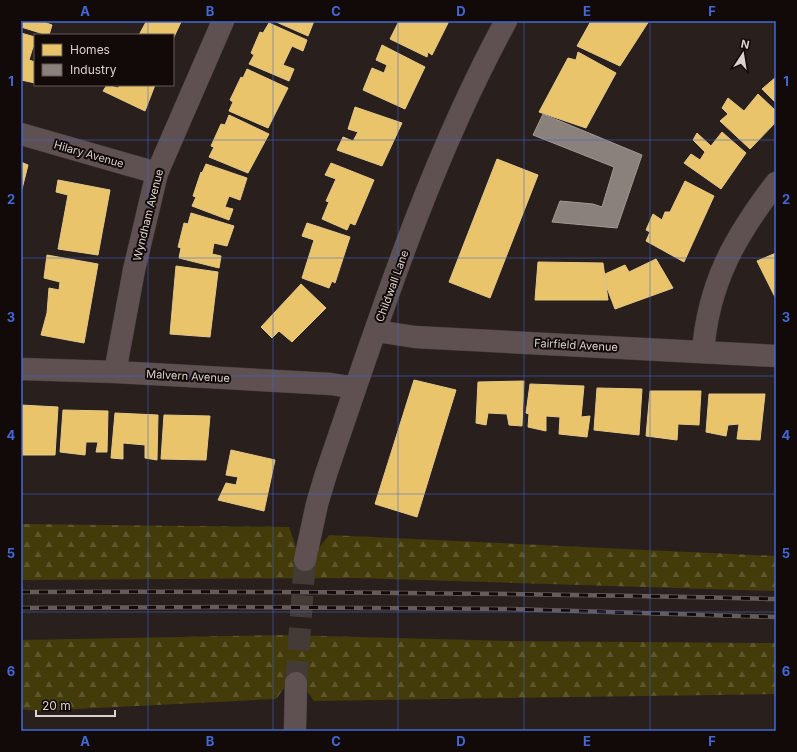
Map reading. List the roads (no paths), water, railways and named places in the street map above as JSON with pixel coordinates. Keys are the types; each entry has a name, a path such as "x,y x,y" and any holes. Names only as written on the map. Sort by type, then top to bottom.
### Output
{"street":[{"name":"Wyndham Avenue","path":"115,372 134,270 157,173 223,21"},
{"name":"Childwall Lane","path":"305,560 317,504 355,388 404,254 472,87 506,21"},
{"name":"Hilary Avenue","path":"21,134 157,173"},
{"path":"703,352 705,325 717,282 744,227 776,183"},
{"name":"Fairfield Avenue","path":"376,331 415,337 776,356"},
{"name":"Malvern Avenue","path":"21,369 115,372 331,384 355,388"},
{"path":"295,731 296,683"}],"tunnel":[{"path":"296,683 305,560"}],"railway":[{"path":"21,592 398,593 776,599"},
{"path":"21,608 231,607 510,609 776,617"}]}
